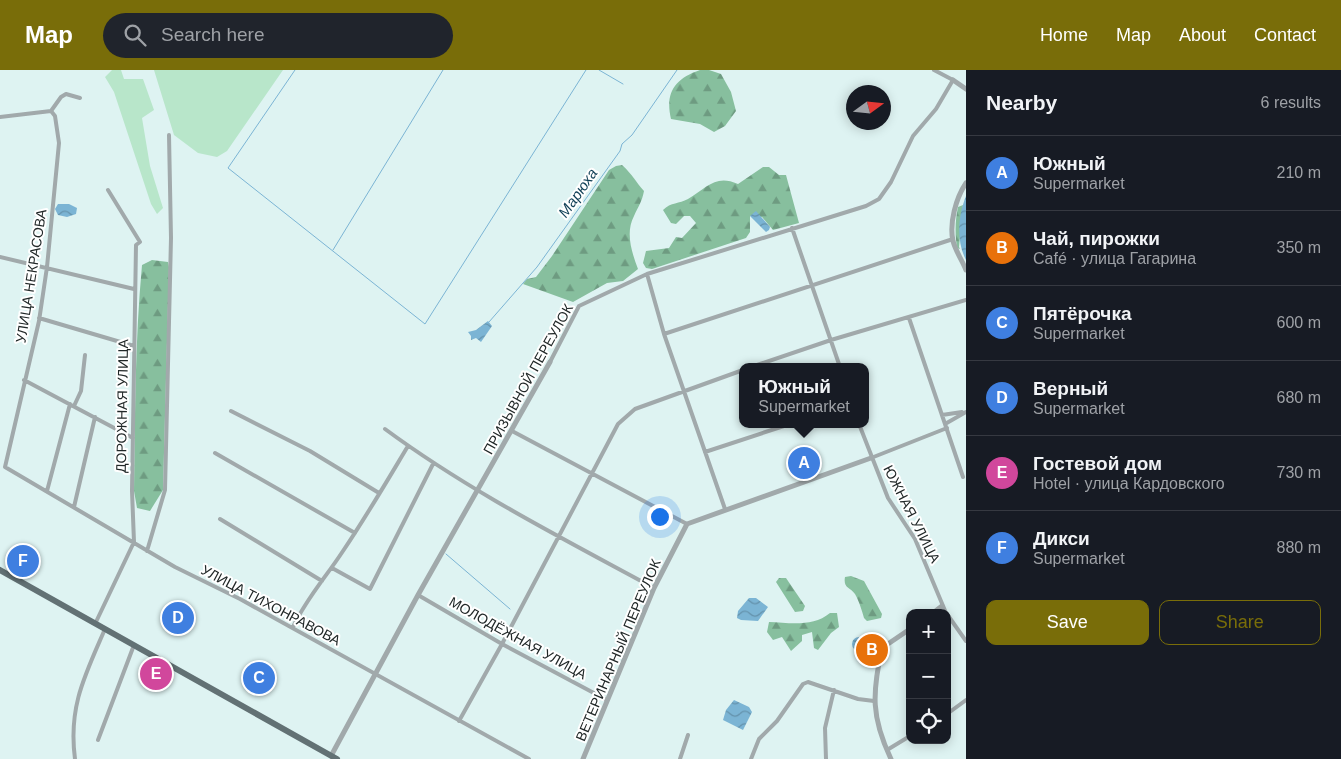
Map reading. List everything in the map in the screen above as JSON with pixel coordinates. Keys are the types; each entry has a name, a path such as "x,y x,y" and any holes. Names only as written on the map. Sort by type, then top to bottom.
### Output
{"main road":[{"path":"0,570 332,758"}],"street":[{"path":"934,70 953,80 966,90"},
{"name":"ПРИЗЫВНОЙ ПЕРЕУЛОК","path":"332,758 375,673 512,431 579,306 647,274 866,206 879,199 891,182 913,136 936,109 953,80"},
{"path":"0,118 51,111 61,97 66,94 80,98"},
{"name":"УЛИЦА НЕКРАСОВА","path":"5,467 39,318 47,267 59,143 55,116 51,111"},
{"path":"147,551 165,490 171,238 168,135"},
{"path":"966,183 954,214 953,239 966,270"},
{"name":"ДОРОЖНАЯ УЛИЦА","path":"96,624 134,542 134,289 136,245 140,242 108,190"},
{"path":"792,228 839,363"},
{"path":"664,334 953,239"},
{"path":"0,257 134,289"},
{"path":"647,274 664,334 725,509"},
{"path":"763,363 831,340 966,300"},
{"path":"39,318 134,346"},
{"path":"909,318 963,478"},
{"path":"46,491 72,405 81,391 85,355"},
{"path":"459,721 502,644 618,424 635,409 739,371"},
{"path":"24,380 133,438"},
{"path":"231,412 310,451 379,493"},
{"path":"942,414 966,412"},
{"path":"512,431 687,524 871,458 946,426 966,412"},
{"path":"74,507 95,417"},
{"path":"705,452 778,428"},
{"name":"ЮЖНАЯ УЛИЦА","path":"860,428 888,498 915,539 944,609"},
{"path":"385,429 433,464 478,492 654,588"},
{"path":"293,628 314,590 332,568 408,446"},
{"path":"215,453 355,532"},
{"path":"332,568 370,589 433,464"},
{"name":"УЛИЦА ТИХОНРАВОВА","path":"5,467 147,551 293,628 529,759"},
{"path":"220,519 322,581"},
{"name":"ВЕТЕРИНАРНЫЙ ПЕРЕУЛОК","path":"583,759 654,588 687,524"},
{"name":"МОЛОДЁЖНАЯ УЛИЦА","path":"418,595 502,644 608,700"},
{"path":"938,609 942,606"},
{"name":"ЮЖНАЯ УЛИЦА","path":"951,619 966,641"},
{"path":"75,759 73,720 77,697 105,629"},
{"path":"891,759 874,713 874,701 882,648 906,632"},
{"path":"98,740 134,646"},
{"path":"751,759 760,739 777,721 803,684 808,682 858,699 874,701"},
{"path":"826,759 826,728 834,690"},
{"path":"951,711 966,700"},
{"path":"680,759 688,736"},
{"path":"887,750 906,738"}],"green space":[{"path":"112,70 121,70 124,79 143,79 154,110 142,118 150,166 163,208 157,214 151,204 114,92 105,77"},
{"path":"154,70 283,70 227,151 217,157 198,153 174,135"},
{"path":"700,70 709,70 721,74 731,92 736,111 725,126 714,132 700,124 671,119 669,102 674,88 684,78"},
{"path":"622,165 644,191 630,229 632,250 638,269 623,281 607,283 573,302 523,284 527,279 536,277 552,256 609,170"},
{"path":"763,167 769,167 779,175 786,175 799,223 773,230 762,217 750,216 750,232 746,238 652,269 646,268 643,263 646,251 669,248 676,237 682,238 696,223 690,216 684,216 676,224 671,223 663,210 685,201 717,181 730,181 738,184"},
{"path":"963,205 960,249 957,248 956,222 958,207"},
{"path":"152,260 168,262 169,267 163,490 150,511 137,508 134,491 138,321 142,265"},
{"path":"851,576 864,581 882,614 881,618 867,621 864,618 855,594 845,583 845,577"},
{"path":"779,578 786,578 805,606 803,611 795,612 776,582"},
{"path":"830,613 837,613 839,627 831,633 818,650 814,648 812,632 802,635 802,641 791,651 782,637 773,640 767,632 769,622 809,622"}],"water":[{"path":"966,196 966,260 959,237 959,228"},
{"path":"58,204 69,204 77,208 76,214 67,217 58,215 55,209"},
{"path":"756,211 770,227 766,232 750,216"},
{"path":"488,321 492,326 481,342 476,338 471,340 468,332 476,330"},
{"path":"749,598 756,598 768,607 758,621 737,618 738,611"},
{"path":"856,637 862,637 866,644 862,651 856,651 852,647 852,641"},
{"path":"734,700 749,707 752,712 743,730 723,720 726,710"}],"waterway":[{"path":"295,70 228,168 425,324 586,70"},
{"path":"333,250 443,70"},
{"path":"599,70 623,84"},
{"name":"Марюха","path":"489,322 537,267 620,151 622,144 632,135 677,70"},
{"path":"446,554 510,609"}],"place":[{"name":"Южный","path":"804,463"},
{"name":"Дикси","path":"23,561"},
{"name":"Верный","path":"178,618"},
{"name":"Чай, пирожки","path":"872,650"},
{"name":"Гостевой дом","path":"156,674"},
{"name":"Пятёрочка","path":"259,678"}]}
